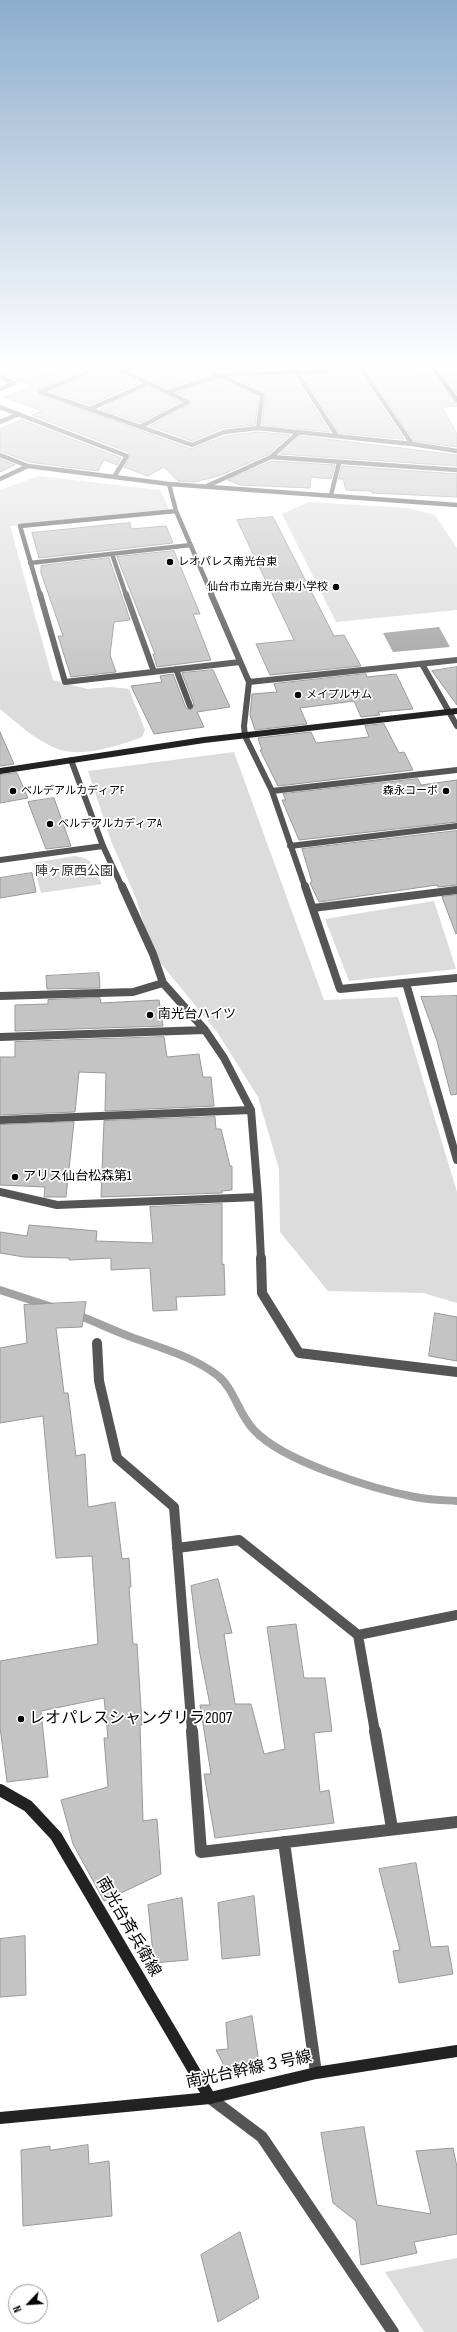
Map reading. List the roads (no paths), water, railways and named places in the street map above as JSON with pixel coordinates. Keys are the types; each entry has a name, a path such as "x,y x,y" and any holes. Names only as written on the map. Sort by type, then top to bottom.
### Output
{"street":[{"path":"0,479 13,473"},
{"path":"81,473 169,484 457,505"},
{"path":"114,477 117,473"},
{"path":"206,487 237,473"},
{"path":"332,495 338,473"},
{"path":"169,484 176,511 249,682 244,726 245,736 272,791 340,989 457,978"},
{"path":"176,511 20,526 65,682 240,662"},
{"path":"30,563 191,546"},
{"path":"112,554 154,672"},
{"path":"249,682 457,660"},
{"path":"422,664 457,726"},
{"path":"176,669 190,706"},
{"path":"0,770 245,736 457,711"},
{"path":"71,760 103,846 153,954 163,983 205,1030 224,1058 251,1110 258,1197 262,1293 299,1353 457,1372"},
{"path":"272,791 457,770"},
{"path":"290,846 457,826"},
{"path":"0,860 103,846"},
{"path":"313,908 457,890"},
{"path":"0,996 133,992 163,983"},
{"path":"406,983 457,1160"},
{"path":"0,1037 205,1030"},
{"path":"0,1120 251,1110"},
{"path":"0,1192 57,1205 258,1197"},
{"path":"97,1343 99,1381 117,1458 174,1507 201,1852 392,1828 457,1822"},
{"path":"177,1548 239,1540 358,1635 392,1828"},
{"path":"358,1635 457,1615"},
{"name":"南光台斉兵衛線","path":"0,1790 28,1806 56,1836 210,2098"},
{"path":"284,1842 316,2073"},
{"name":"南光台幹線３号線","path":"0,2118 210,2098 316,2073 457,2051"},
{"path":"210,2098 262,2137 392,2332"}],"waterway":[{"path":"0,1290 52,1307"},
{"path":"75,1314 176,1353 207,1368 217,1375 228,1387 244,1417 254,1430 267,1441 306,1463 376,1488 420,1498 457,1501"}],"place":[{"name":"レオパレス南光台東","path":"170,562"},
{"name":"仙台市立南光台東小学校","path":"336,587"},
{"name":"メイプルサム","path":"298,695"},
{"name":"ベルデアルカディアF","path":"13,791"},
{"name":"森永コーポ","path":"446,791"},
{"name":"ベルデアルカディアA","path":"50,824"},
{"name":"南光台ハイツ","path":"150,1015"},
{"name":"アリス仙台松森第1","path":"15,1177"},
{"name":"レオパレスシャングリラ2007","path":"21,1719"}],"park label":[{"name":"陣ヶ原西公園","path":"74,872"}]}
